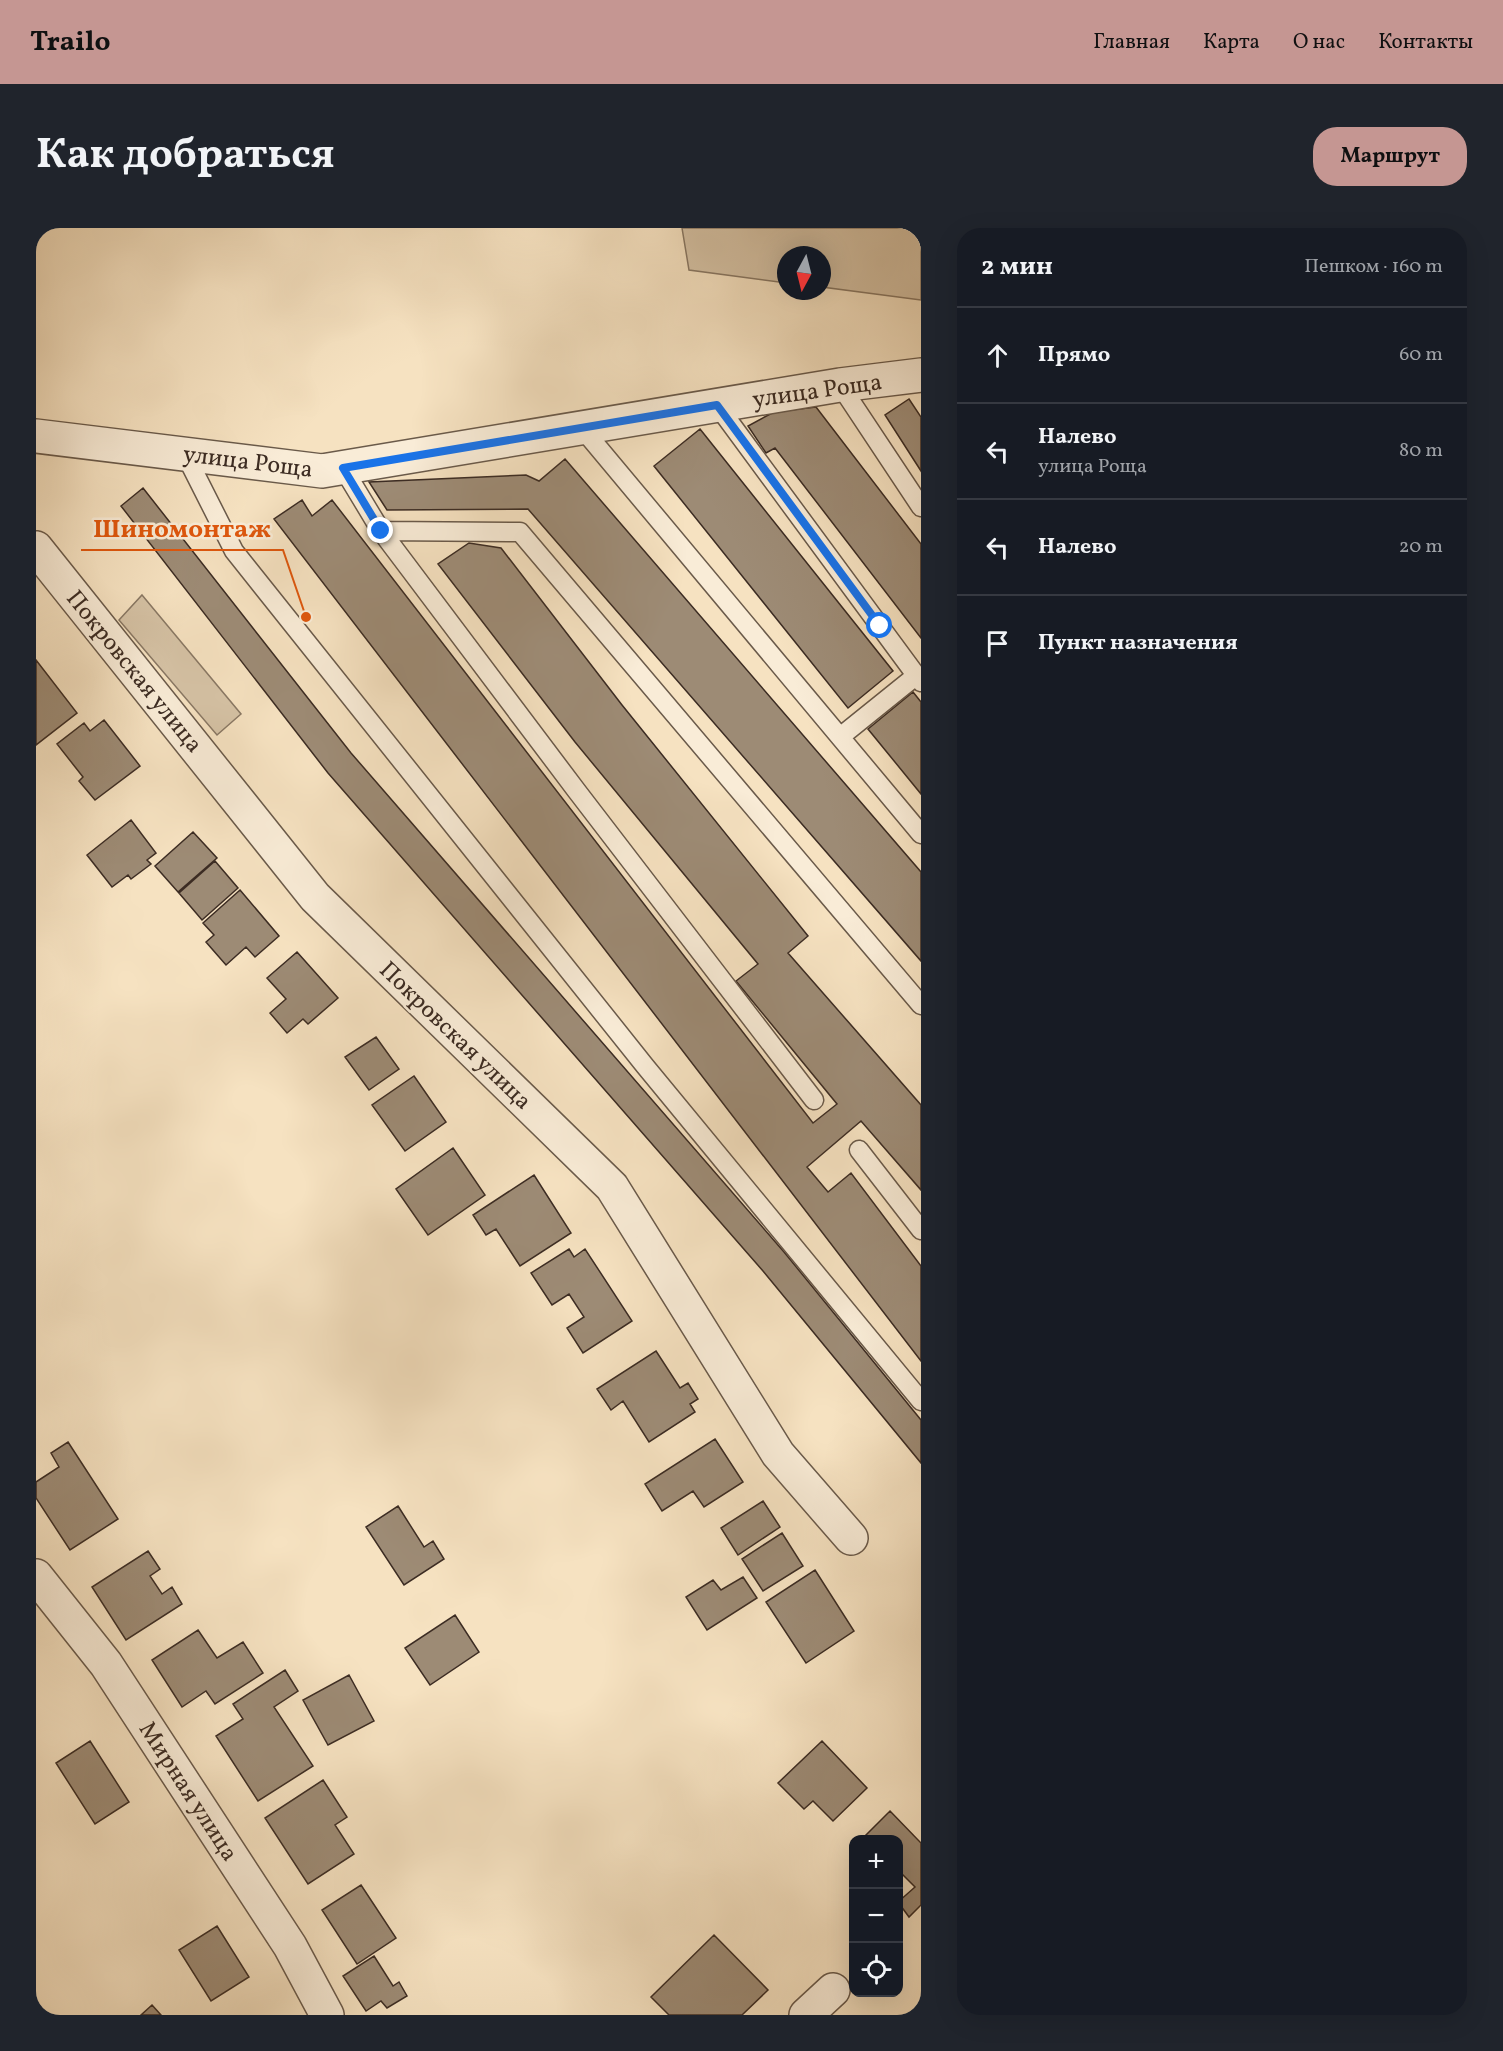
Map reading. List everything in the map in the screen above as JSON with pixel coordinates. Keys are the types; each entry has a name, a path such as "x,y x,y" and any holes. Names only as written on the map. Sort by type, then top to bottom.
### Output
{"street":[{"name":"улица Роща","path":"36,436 322,471 840,385 921,375"},
{"name":"Покровская улица","path":"36,548 315,897 612,1187 778,1455 851,1538"},
{"name":"Мирная улица","path":"36,1576 106,1665 290,1946 327,2015"},
{"path":"806,2015 833,1990"}],"lane":[{"path":"840,385 921,507"},
{"path":"717,405 919,679 840,737"},
{"path":"581,427 921,834"},
{"path":"185,454 234,551 645,1066 921,1401"},
{"path":"343,468 381,531 583,800 814,1100"},
{"path":"381,531 520,532 921,1005"},
{"path":"859,1150 921,1230"}],"shaded area":[{"path":"682,228 921,228 921,300 831,288 831,246 777,246 777,282 689,270"},
{"path":"142,595 241,714 217,735 119,620"}],"building":[{"path":"909,399 921,417 921,471 885,415"},
{"path":"816,407 921,544 921,638 775,448 766,453 748,426 774,412"},
{"path":"700,429 893,671 848,708 654,466"},
{"path":"565,459 921,872 921,961 528,509 387,510 369,482 526,475 539,481"},
{"path":"143,488 351,753 784,1252 921,1420 921,1463 763,1271 328,773 121,506"},
{"path":"302,500 312,516 332,500 813,1123 837,1104 736,981 758,964 575,742 438,564 469,543 501,548 622,705 808,936 788,953 921,1105 921,1190 861,1121 807,1167 828,1192 851,1173 921,1266 921,1361 274,519"},
{"path":"36,660 77,713 36,745"},
{"path":"913,692 921,702 921,794 868,729"},
{"path":"104,720 140,766 95,800 79,781 83,777 57,744 84,723 90,731"},
{"path":"131,820 156,853 147,860 151,864 131,879 128,875 112,887 87,855"},
{"path":"193,832 217,858 178,892 155,866"},
{"path":"215,861 238,888 202,920 179,893"},
{"path":"240,890 279,936 255,957 246,947 226,965 206,942 214,935 203,923"},
{"path":"297,952 338,998 308,1024 303,1019 287,1033 270,1013 286,999 267,978"},
{"path":"376,1037 399,1069 369,1090 345,1057"},
{"path":"414,1076 446,1122 405,1151 372,1105"},
{"path":"453,1148 485,1195 428,1235 396,1189"},
{"path":"534,1175 571,1233 520,1266 496,1229 486,1235 473,1215"},
{"path":"569,1249 574,1257 585,1249 632,1321 583,1353 567,1328 584,1317 569,1294 552,1305 531,1273"},
{"path":"656,1351 680,1388 688,1383 698,1399 690,1404 695,1412 649,1442 623,1401 611,1410 597,1389"},
{"path":"715,1439 743,1482 704,1507 693,1491 662,1511 645,1484"},
{"path":"68,1442 118,1519 70,1550 36,1498 36,1482 59,1467 51,1453"},
{"path":"763,1501 780,1527 738,1555 721,1528"},
{"path":"398,1506 424,1547 433,1541 444,1559 404,1585 366,1527"},
{"path":"782,1533 803,1566 763,1591 742,1559"},
{"path":"148,1551 160,1569 150,1576 162,1594 172,1587 182,1604 126,1640 92,1587"},
{"path":"815,1570 854,1631 806,1663 766,1602"},
{"path":"743,1577 757,1598 707,1630 686,1597 713,1580 721,1590"},
{"path":"455,1615 479,1652 430,1685 405,1648"},
{"path":"198,1630 217,1658 243,1642 263,1673 215,1704 206,1691 182,1707 152,1660"},
{"path":"285,1670 298,1691 274,1707 313,1766 258,1801 216,1736 243,1719 233,1704"},
{"path":"349,1675 374,1721 328,1745 303,1700"},
{"path":"90,1741 129,1802 95,1824 56,1763"},
{"path":"822,1741 867,1788 833,1821 813,1801 804,1809 778,1783"},
{"path":"323,1780 347,1817 335,1825 354,1854 308,1884 265,1818"},
{"path":"890,1811 921,1843 921,1905 909,1917 903,1909 903,1898 915,1887 903,1875 903,1835 866,1835"},
{"path":"361,1885 396,1938 357,1964 322,1910"},
{"path":"217,1926 249,1977 211,2001 179,1950"},
{"path":"714,1935 768,1990 742,2015 669,2015 651,1997"},
{"path":"374,1956 393,1986 399,1982 407,1996 387,2008 381,2001 366,2011 343,1976"},
{"path":"152,2005 161,2015 141,2015"}],"place":[{"name":"Шиномонтаж","path":"306,617"}],"route":[{"path":"381,531 343,468 717,405 880,626"}]}
